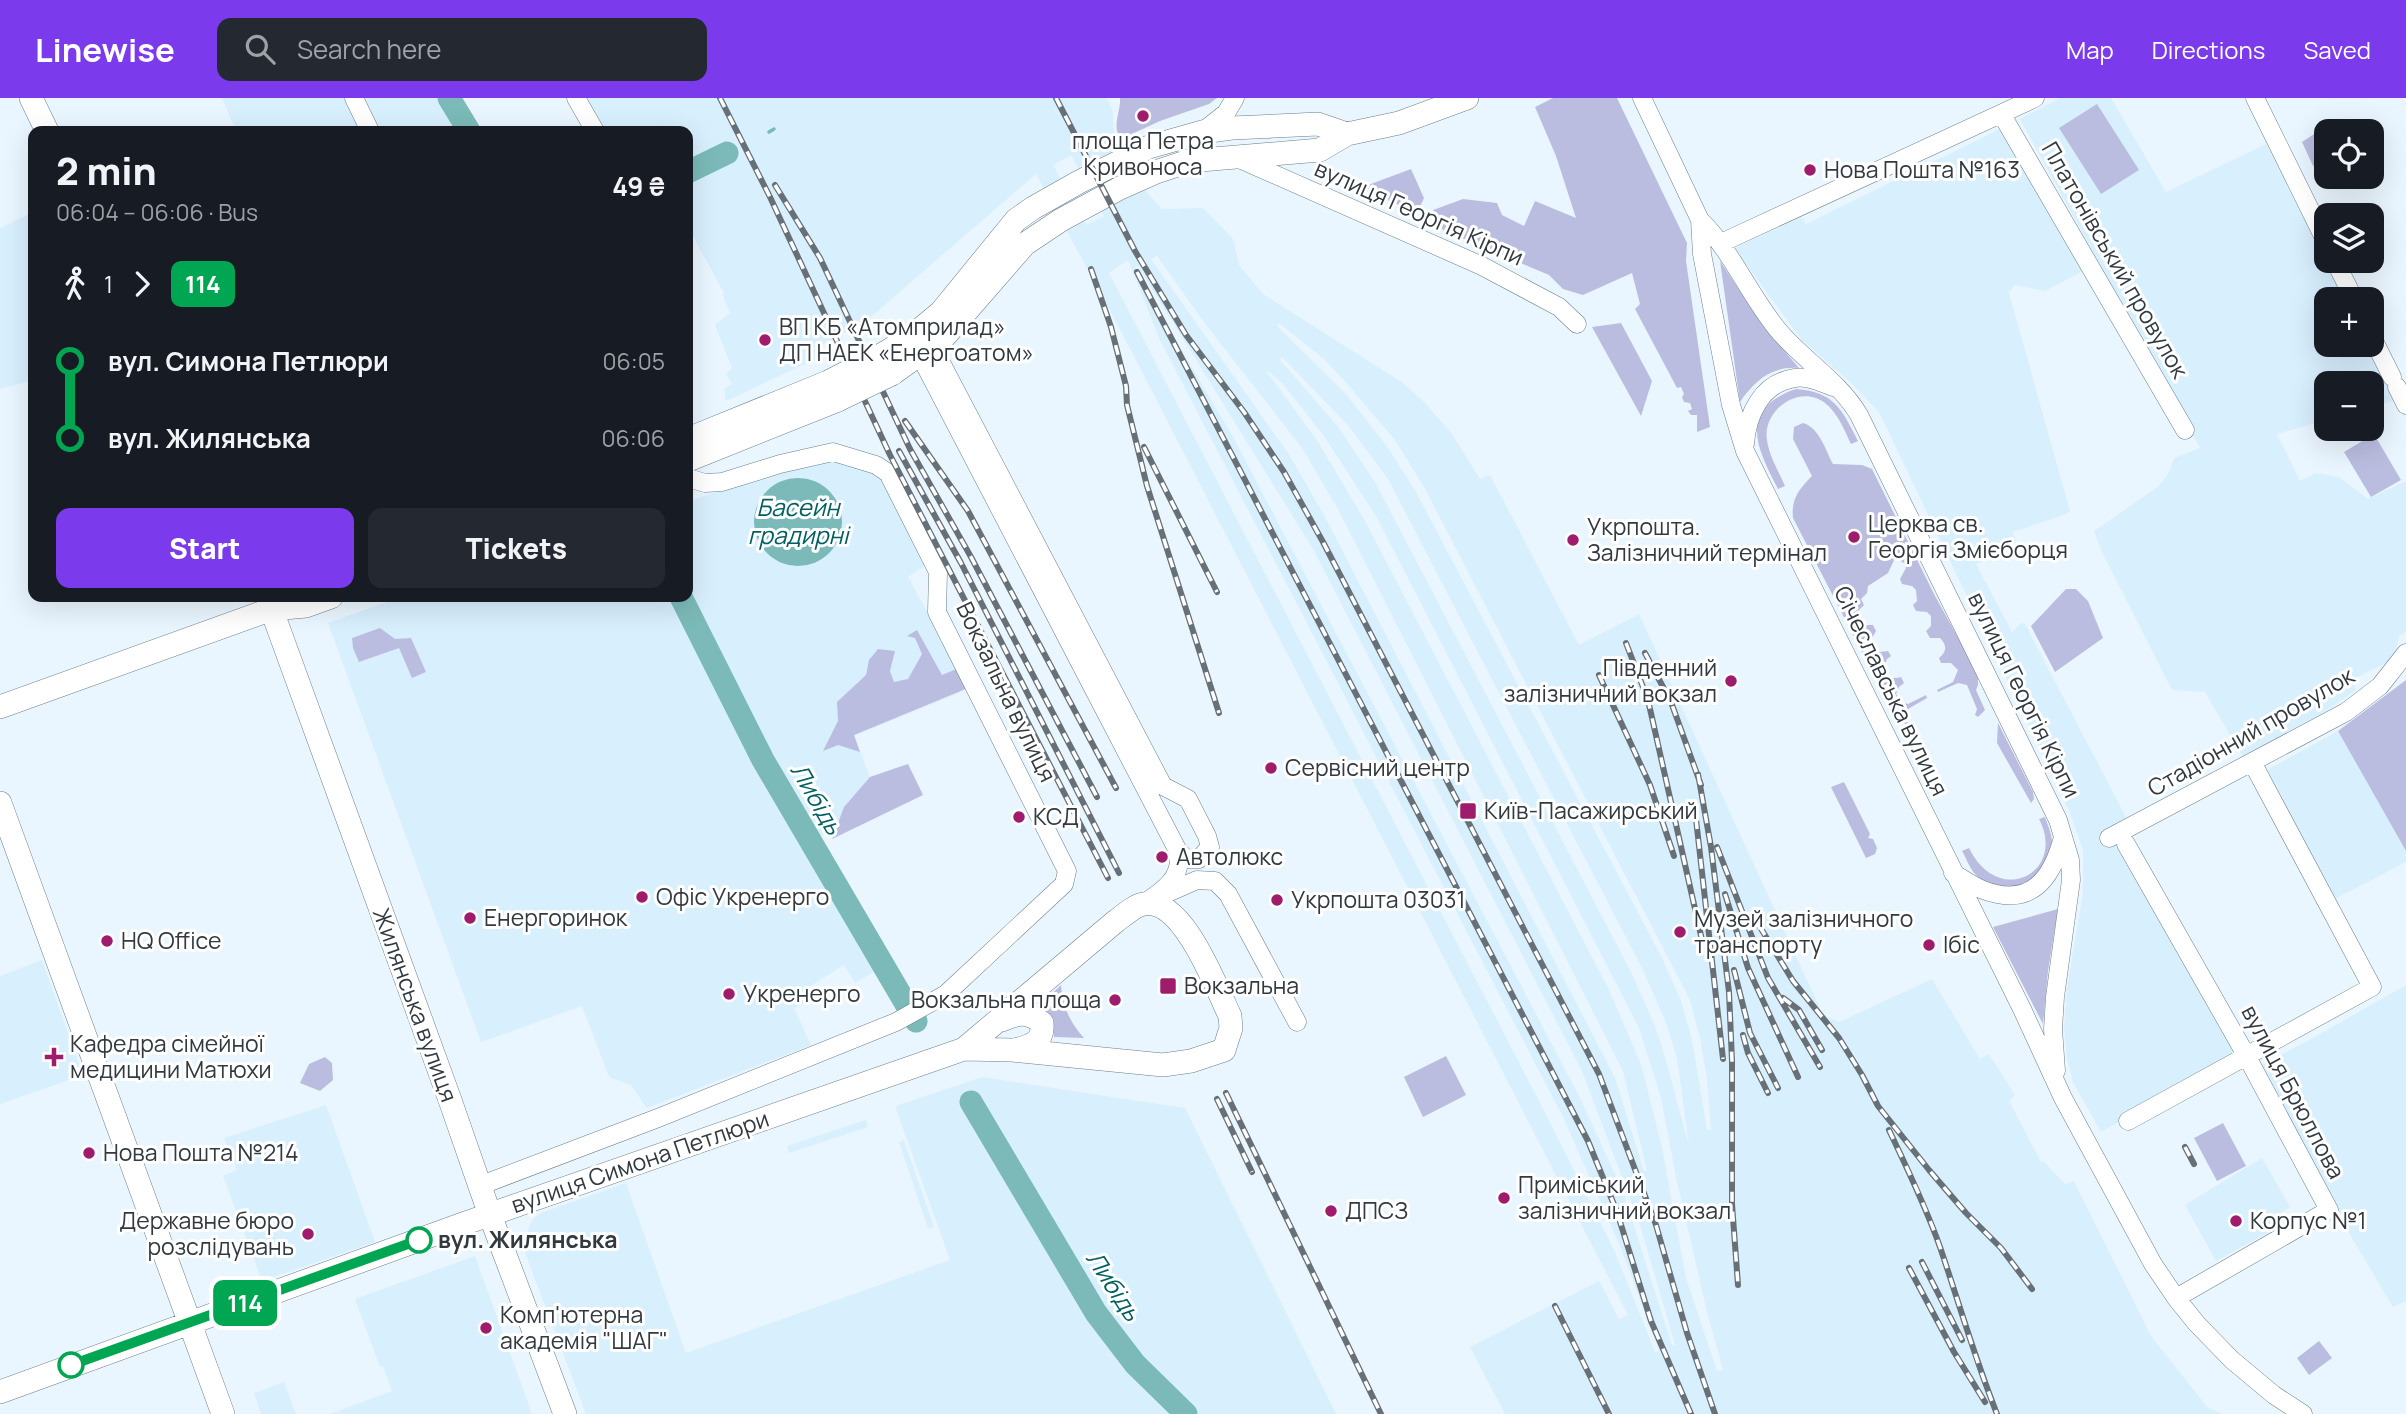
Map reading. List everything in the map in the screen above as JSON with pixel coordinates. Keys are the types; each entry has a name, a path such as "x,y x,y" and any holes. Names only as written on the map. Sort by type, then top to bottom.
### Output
{"main road":[{"path":"31,98 45,126"},
{"path":"693,458 888,364 922,342 982,296 1025,244 1061,220 1120,188 1174,164 1210,158 1320,150 1347,134 1399,123 1468,98"},
{"path":"922,342 1016,220 1041,203 1112,166 1163,142 1202,132 1318,124 1347,134"},
{"path":"693,437 833,391"},
{"path":"0,707 272,602"},
{"name":"Жилянська вулиця","path":"275,602 489,1215 565,1414"},
{"path":"281,602 306,606 317,602"},
{"path":"0,803 223,1414"},
{"path":"1151,899 1170,911 1188,933 1230,1016 1224,1050 1191,1061 1163,1065 1012,1050 964,1049 1116,921 1151,899"},
{"path":"996,1023 1014,1014 1027,1013 1042,1023 1040,1039 1032,1045 1012,1050"},
{"name":"вулиця Симона Петлюри","path":"0,1392 489,1215 964,1049"}],"street":[{"path":"354,98 368,126"},
{"path":"576,98 592,126"},
{"path":"1202,132 1226,113 1235,98"},
{"name":"Січеславська вулиця","path":"1642,98 1700,219 1702,254 1731,405 1745,451 2022,1009 2063,1098"},
{"path":"1721,243 2035,98"},
{"path":"2255,98 2314,218"},
{"name":"Платонівський провулок","path":"2002,114 2185,430"},
{"name":"вулиця Георгія Кірпи","path":"1235,157 1482,266 1559,307 1577,324"},
{"name":"вулиця Георгія Кірпи","path":"1700,219 1721,243 1757,303 1779,331 1850,398 2051,802 2064,836 2070,860 2071,880 2053,1029 2056,1065 2063,1098"},
{"path":"922,342 1163,786 1172,792 1184,794 1209,841 1208,852 1199,859 1187,859 1178,852"},
{"path":"922,342 1178,852 1178,871 1167,886 1151,899"},
{"path":"2382,357 2406,405"},
{"path":"1745,451 1748,418 1762,397 1782,382 1796,378 1805,379 1841,390"},
{"name":"Вокзальна вулиця","path":"693,479 705,483 722,482 780,464 834,452 876,464 887,473 938,572 937,612 1067,871 1065,884 955,986 896,1022"},
{"name":"Стадіонний провулок","path":"2118,841 2252,762 2346,712 2380,686 2406,653"},
{"path":"2128,1121 2372,988 2252,762"},
{"path":"1160,813 1159,802 1172,792"},
{"path":"1953,873 1982,890 1997,894 2030,891 2051,873 2064,836"},
{"name":"вулиця Брюллова","path":"2118,841 2246,1055 2329,1210 2176,1298"},
{"path":"1151,899 1197,880 1215,881 1228,894 1297,1022"},
{"name":"вулиця Симона Петлюри","path":"479,1186 896,1022"},
{"path":"2063,1098 2153,1264 2176,1298 2232,1360 2274,1395 2303,1414"}],"shaded area":[{"path":"222,98 345,98 358,126 234,126"},
{"path":"360,98 440,98 458,126 374,126"},
{"path":"583,98 1107,98 1113,112 1114,133 1148,194 1162,209 1203,208 1233,239 1239,265 1263,294 1403,383 1452,434 1480,479 1490,475 1579,645 1639,614 1823,1015 1839,1022 1932,979 1980,1059 1989,1054 2015,1095 2009,1101 2041,1162 2065,1184 2074,1181 2151,1336 2208,1408 2223,1414 1505,1414 1470,1347 1599,1281 1619,1319 1628,1315 1122,333 1036,174 866,321 820,346 824,355 726,401 724,389 732,384 726,374 732,368 715,325 730,313 722,294 724,293 693,236 693,126 600,126","holes":["1071,155 1104,216 1086,225 1053,165","1157,256 1204,322 1302,448 1339,511 1623,1071 1647,1171 1644,1171 1615,1078 1325,517 1290,456 1151,259","1128,260 1160,340 1564,1119 1622,1251 1659,1351 1655,1352 1614,1250 1540,1103 1109,273","1138,266 1313,549 1582,1071 1640,1225 1675,1345 1672,1345 1623,1192 1580,1098 1232,435 1135,267","1279,323 1324,359 1351,388 1395,440 1424,487 1690,1000 1707,1079 1711,1130 1707,1130 1692,1040 1681,1001 1663,960 1416,492 1386,445 1345,393 1277,326","1282,357 1347,424 1388,479 1642,968 1665,1020 1677,1058 1689,1146 1665,1057 1631,972 1375,482 1339,428 1280,360","1267,372 1283,384 1324,436 1376,516 1639,1028 1661,1098 1676,1177 1723,1370 1717,1371 1686,1278 1662,1148 1641,1064 1608,988 1365,521 1318,442"]},
{"name":"площа Петра Кривоноса","path":"1120,98 1217,98 1209,104 1160,121 1121,139 1117,129"},
{"path":"1553,98 1617,98 1687,243 1686,261 1710,427 1697,432 1697,415 1691,415 1688,411 1692,409 1690,403 1684,402 1681,387 1677,388 1635,309 1640,304 1632,273 1583,295 1563,289 1549,275 1443,230 1433,210 1463,199 1497,203 1502,215 1524,226 1535,201 1576,218 1556,156 1535,107"},
{"path":"2060,98 2111,98 2166,192 2266,144 2314,238 2314,273 2332,273 2339,287 2314,287 2314,357 2374,357 2382,371 2314,371 2314,423 2277,434 2300,481 2316,473 2339,477 2368,499 2406,481 2406,632 2399,636 2394,659 2352,680 2356,690 2313,720 2244,759 2205,692 2172,690 2094,531 2159,486 2168,474 2174,458 2200,448 2020,119"},
{"path":"2097,104 2139,170 2101,194 2059,128"},
{"path":"2004,127 2085,270 2045,291 2014,285 2009,293 2070,511 2013,532 2016,542 1976,564 2012,632 2021,623 2025,624 2128,821 2122,844 2241,1053 2101,1132 2073,1082 2067,1059 2064,1028 2067,988 2083,892 2083,850 2069,810 1879,412 1802,340 1734,248 1802,217 1806,224"},
{"path":"2314,134 2314,166 2313,166 2302,142"},
{"path":"711,151 709,156 714,159 727,152 732,161 693,180 693,159"},
{"path":"1411,169 1424,198 1417,213 1360,188"},
{"path":"28,214 28,381 0,389 0,228"},
{"path":"1720,261 1763,326 1799,368 1780,369 1765,376 1740,402"},
{"path":"1621,323 1652,381 1641,416 1592,327"},
{"path":"2384,375 2397,400 2384,404"},
{"path":"1796,389 1820,394 1836,404 1858,441 1851,444 1834,412 1825,403 1804,396 1784,403 1770,419 1767,429 1770,452 1785,486 1778,489 1759,445 1759,419 1765,407 1777,397"},
{"path":"1803,423 1818,434 1833,464 1862,465 1872,469 1934,594 1978,674 1976,690 1985,710 1978,717 1975,715 1977,709 1967,685 1958,683 1938,692 1937,690 1953,682 1958,670 1951,663 1941,663 1939,658 1945,651 1944,643 1940,638 1930,638 1926,631 1931,626 1931,616 1927,612 1916,611 1913,605 1917,601 1916,590 1912,586 1902,584 1900,579 1906,568 1904,563 1895,558 1888,573 1868,586 1867,593 1861,599 1864,605 1858,611 1858,620 1864,625 1873,625 1876,631 1871,640 1872,646 1880,652 1888,651 1891,656 1883,668 1890,677 1901,677 1904,683 1896,694 1901,702 1908,704 1926,695 1927,698 1908,709 1905,717 1910,727 1907,728 1897,710 1889,705 1793,518 1793,505 1797,495 1812,476 1793,439 1794,427"},
{"path":"2362,441 2378,441 2401,480 2371,497 2344,452"},
{"path":"839,458 888,482 927,564 908,577 956,665 961,692 854,736 870,777 908,764 923,795 832,839 828,832 816,838 893,960 855,983 844,965 807,988 812,1000 794,1008 811,1045 647,1108 631,1085 611,1078 608,1074 582,1006 481,1042 328,623 387,602 693,602 693,500 783,467"},
{"path":"2066,589 2076,589 2088,601 2103,638 2055,672 2031,626"},
{"path":"380,628 395,639 411,638 426,672 412,678 399,648 359,662 352,638"},
{"path":"917,630 942,675 959,668 968,688 854,735 860,752 838,745 823,751 838,721 837,702 866,675 869,660 878,649 895,651 890,671 894,682 908,679 922,654 915,638 907,636"},
{"path":"2406,680 2406,851 2338,731"},
{"path":"1998,723 2033,792 2034,799 2031,803 1997,743"},
{"path":"2338,731 2406,851 2406,862 2335,899 2267,770"},
{"path":"908,764 923,795 832,839 844,807 870,777"},
{"path":"1844,782 1870,834 1868,838 1873,839 1877,848 1875,854 1866,858 1831,787"},
{"path":"2045,817 2052,838 2052,848 2049,859 2036,876 2026,882 2006,887 1985,881 1974,873 1962,851 1969,848 1982,866 1997,877 2012,880 2026,876 2037,868 2044,854 2045,838 2039,819"},
{"path":"2058,909 2048,971 2043,1024 1993,927"},
{"path":"42,960 83,1075 0,1104 0,976"},
{"path":"1061,985 1068,1013 1084,1038 1054,1037 1054,1019 1038,1007"},
{"path":"2406,985 2406,1301 2393,1307 2334,1208 2337,1202 2331,1204 2258,1067"},
{"path":"1446,1056 1466,1095 1423,1117 1404,1077"},
{"path":"325,1057 332,1063 333,1080 320,1091 300,1083 309,1064"},
{"path":"982,1077 1185,1108 1336,1414 586,1414 525,1253 525,1236 533,1219 541,1213 626,1183 686,1353 950,1260 895,1106"},
{"path":"326,1105 375,1242 262,1281 223,1176 237,1170 224,1138"},
{"path":"866,1120 868,1127 789,1153 787,1146"},
{"path":"2223,1123 2246,1166 2217,1181 2194,1138"},
{"path":"904,1140 934,1227 928,1229 899,1142"},
{"name":"Корпус №1","path":"2262,1158 2290,1207 2275,1216 2280,1226 2216,1261 2185,1205"},
{"path":"475,1256 532,1414 330,1414 392,1391 383,1366 380,1367 355,1299"},
{"path":"2319,1341 2332,1358 2309,1375 2297,1358"},
{"path":"284,1382 296,1414 261,1414 254,1393"}],"water":[{"name":"Басейн градирні","path":"789,478 807,478 823,485 835,497 842,513 842,531 835,547 823,559 807,566 789,566 773,559 761,547 754,531 754,513 761,497 773,485"}],"waterway":[{"name":"Либідь","path":"449,98 466,126"},
{"path":"769,132 774,129"},
{"path":"693,170 727,153"},
{"name":"Либідь","path":"684,602 763,760 916,1021"},
{"name":"Либідь","path":"971,1102 1096,1313 1135,1364 1186,1414"}],"railway":[{"path":"720,98 770,197 890,455 1108,878"},
{"path":"1056,98 1135,251 1186,335 1244,412 1284,472 1323,542 1599,1074 1656,1225 1687,1333 1715,1414"},
{"path":"775,185 820,258 910,449 971,557 1097,797"},
{"path":"1091,269 1111,327 1147,486 1219,713"},
{"path":"1137,272 1588,1141 1617,1212 1651,1321 1691,1414"},
{"path":"905,421 968,511 1116,788"},
{"path":"1144,447 1217,592"},
{"path":"899,451 961,563 1119,873"},
{"path":"1626,643 1648,700 1702,940"},
{"path":"1645,653 1671,702 1701,785"},
{"path":"1599,675 1650,785 1674,856"},
{"path":"1698,774 1711,847 1729,992 1732,1204 1738,1285"},
{"path":"1696,819 1723,1059"},
{"path":"1717,847 1768,978 1820,1067"},
{"path":"1725,894 1748,968 1798,1077"},
{"path":"1744,914 1760,927 1793,981 1839,1038 1878,1106 1966,1213 2001,1248 2032,1289"},
{"path":"1734,970 1750,1033 1778,1088"},
{"path":"1783,998 1799,1010 1822,1050"},
{"path":"1743,1035 1748,1053 1768,1093"},
{"path":"1226,1093 1381,1414"},
{"path":"1217,1099 1252,1172"},
{"path":"1889,1130 1935,1232 1997,1414"},
{"path":"2185,1147 2194,1164"},
{"path":"1922,1262 1962,1340"},
{"path":"1909,1268 1954,1352 1985,1402"},
{"path":"1555,1306 1609,1414"}],"bus line":[{"name":"114","path":"71,1365 419,1240"}],"place":[{"name":"площа Петра Кривоноса","path":"1143,116"},
{"name":"Нова Пошта №163","path":"1810,170"},
{"name":"ВП КБ «Атомприлад» ДП НАЕК «Енергоатом»","path":"765,340"},
{"name":"Церква св. Георгія Змієборця","path":"1854,537"},
{"name":"Укрпошта. Залізничний термінал","path":"1573,540"},
{"name":"Південний залізничний вокзал","path":"1731,681"},
{"name":"Сервісний центр","path":"1271,768"},
{"name":"Київ-Пасажирський","path":"1468,811"},
{"name":"КСД","path":"1019,817"},
{"name":"Автолюкс","path":"1162,857"},
{"name":"Офіс Укренерго","path":"642,897"},
{"name":"Укрпошта 03031","path":"1277,900"},
{"name":"Енергоринок","path":"470,918"},
{"name":"Музей залізничного транспорту","path":"1680,932"},
{"name":"HQ Office","path":"107,941"},
{"name":"Ібіс","path":"1929,945"},
{"name":"Вокзальна","path":"1168,986"},
{"name":"Укренерго","path":"729,994"},
{"name":"Вокзальна площа","path":"1115,1000"},
{"name":"Кафедра сімейної медицини Матюхи","path":"54,1057"},
{"name":"Нова Пошта №214","path":"89,1153"},
{"name":"Приміський залізничний вокзал","path":"1504,1198"},
{"name":"ДПСЗ","path":"1331,1211"},
{"name":"Корпус №1","path":"2236,1221"},
{"name":"Державне бюро розслідувань","path":"308,1234"},
{"name":"вул. Жилянська","path":"419,1240"},
{"name":"Комп'ютерна академія \"ШАГ\"","path":"486,1328"}]}
